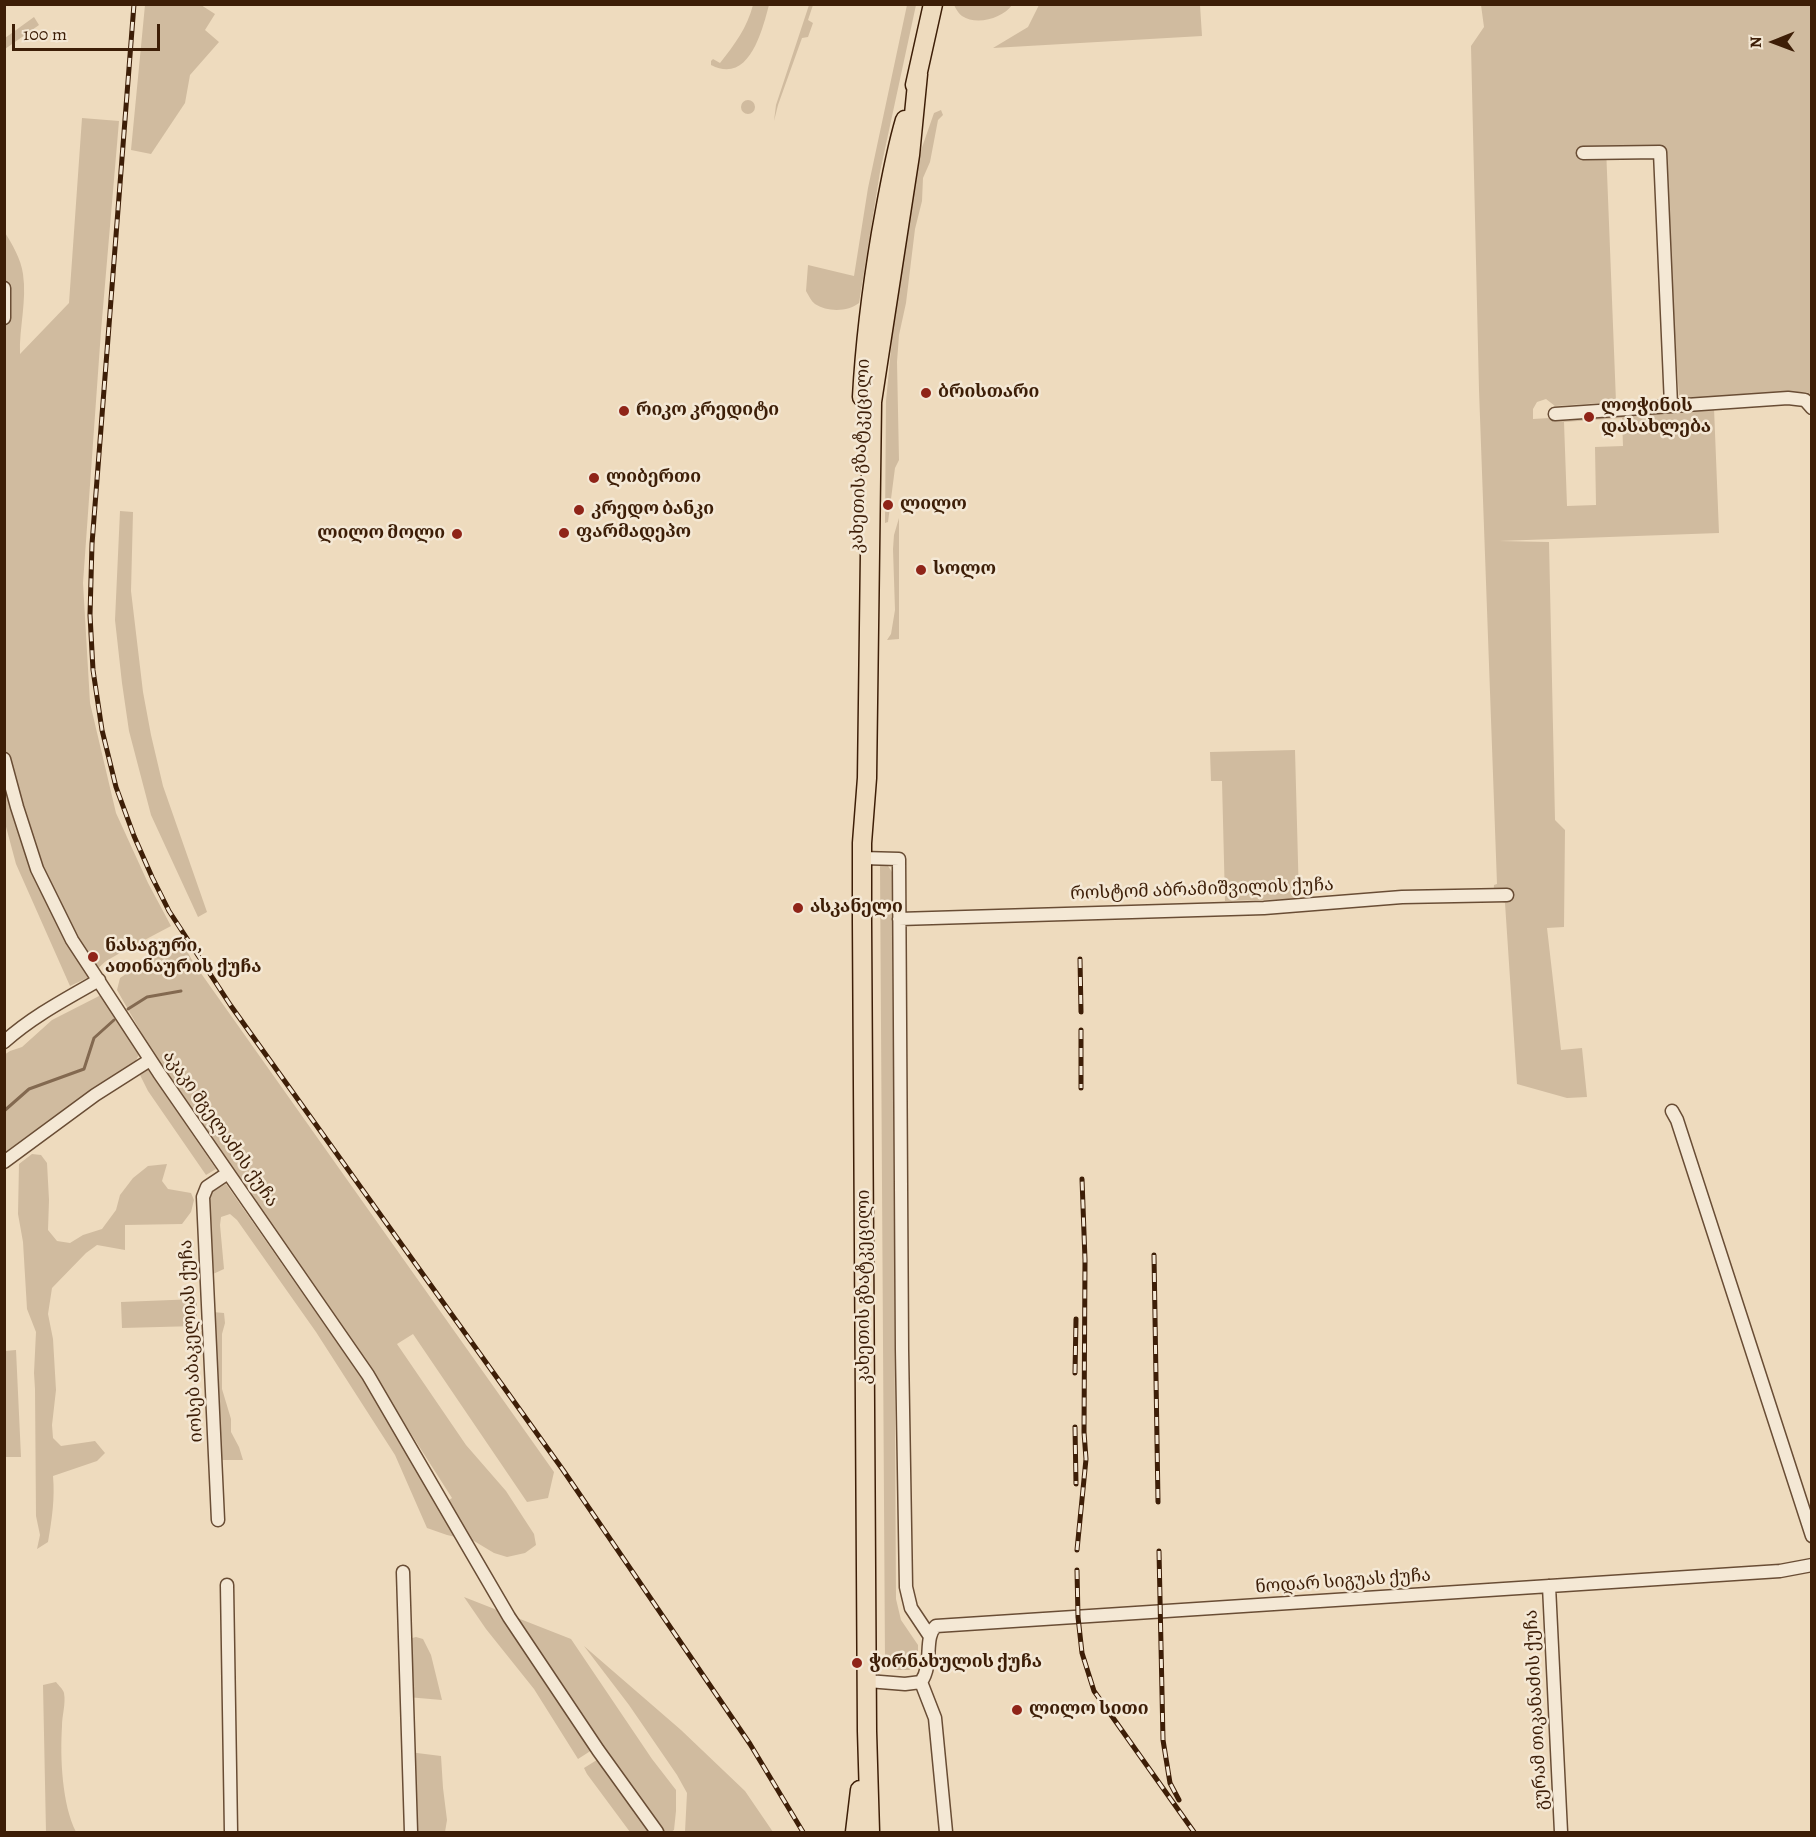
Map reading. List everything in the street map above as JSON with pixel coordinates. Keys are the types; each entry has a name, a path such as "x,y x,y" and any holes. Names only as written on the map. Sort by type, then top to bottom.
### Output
{"highway":[{"name":"კახეთის გზატკეცილი","path":"870,1833 867,1731 862,851 856,777 860,420 864,352 873,279 891,175 918,74 933,4"},
{"name":"კახეთის გზატკეცილი","path":"855,1833 867,1731"}],"street":[{"path":"1583,153 1660,152 1671,405"},
{"path":"4,288 4,318"},
{"path":"1555,414 1788,398 1805,400 1812,408"},
{"name":"აკაკი მგელაძის ქუჩა","path":"4,759 37,869 72,940 150,1060 368,1375 509,1617 657,1833"},
{"path":"862,851 899,859 906,1587 911,1608 929,1635 927,1674 921,1682 904,1684 868,1681"},
{"name":"როსტომ აბრამიშვილის ქუჩა","path":"899,919 1264,908 1402,897 1507,895"},
{"path":"4,1042 16,1031 56,1004 99,980"},
{"path":"4,1162 95,1095 150,1060"},
{"path":"1672,1111 1680,1128 1812,1536"},
{"name":"იოსებ აბაკელიას ქუჩა","path":"218,1521 203,1197 207,1188 228,1173"},
{"name":"ნოდარ სიგუას ქუჩა","path":"929,1635 936,1626 1780,1571 1812,1565"},
{"path":"403,1572 411,1833"},
{"path":"227,1585 231,1833"},
{"name":"გურამ თიკანაძის ქუჩა","path":"1549,1586 1561,1833"},
{"path":"921,1682 935,1718 946,1833"}],"shaded area":[{"path":"145,5 201,5 215,14 205,30 219,42 190,75 185,103 151,154 131,150"},
{"path":"753,5 769,5 758,41 752,52 735,68 724,69 711,65 713,59 720,63 735,42 744,28"},
{"path":"809,5 813,5 808,20 813,23 808,37 802,38 774,121 776,105"},
{"path":"907,5 916,5 880,172 859,303 837,310 820,307 814,303 806,291 808,265 854,276 868,188"},
{"path":"954,5 1012,5 996,17 975,20 962,16"},
{"path":"1039,5 1200,5 1202,36 993,48 1028,27"},
{"path":"1481,5 1811,5 1811,397 1807,392 1792,392 1696,401 1679,398 1663,150 1606,147 1616,402 1555,406 1546,399 1537,402 1533,409 1533,419 1714,408 1719,533 1499,541 1549,542 1555,820 1565,830 1564,927 1547,928 1561,1050 1582,1048 1587,1097 1567,1098 1517,1084 1505,903 1493,899 1494,885 1497,884 1479,390 1471,46 1484,27","holes":["1622,418 1623,446 1595,447 1596,505 1567,506 1564,422"]},
{"path":"34,17 39,25 5,49 5,38"},
{"path":"748,100 753,102 755,107 753,112 748,114 743,112 741,107 743,102"},
{"path":"941,110 943,115 938,120 930,162 923,178 922,201 915,229 906,303 899,335 897,362 899,460 895,468 888,522 885,523 886,401 894,318 918,159 934,113"},
{"path":"82,118 119,121 83,583 90,703 116,813 148,883 171,926 106,961 87,978 70,986 16,864 5,823 4,231 18,257 23,274 20,354 69,303"},
{"path":"120,511 133,512 131,591 143,692 163,786 207,912 198,917 151,815 129,731 115,620"},
{"path":"899,518 899,639 887,640 891,634 895,610 893,549"},
{"path":"1295,750 1299,899 1225,901 1222,781 1211,781 1210,752"},
{"path":"880,866 888,866 892,872 896,1599 901,1620 918,1645 918,1660 909,1670 895,1670 885,1661"},
{"path":"182,942 193,962 554,1472 548,1498 527,1502 413,1334 397,1344 466,1445 506,1491 534,1534 536,1545 525,1553 507,1557 494,1553 474,1541 427,1528 395,1455 316,1332 237,1220 230,1214 221,1217 220,1225 224,1269 213,1274 207,1210 208,1196 226,1184 372,1393 438,1508 452,1498 341,1324 154,1055 117,990 120,978"},
{"path":"101,995 139,1054 135,1063 89,1092 5,1152 4,1055 22,1047 52,1020"},
{"path":"147,1068 216,1169 206,1175 148,1091 140,1075"},
{"path":"32,1154 41,1155 47,1163 48,1230 57,1241 70,1243 83,1235 102,1229 116,1210 120,1195 133,1178 148,1166 167,1164 162,1181 168,1189 191,1193 194,1200 191,1212 182,1224 125,1225 125,1250 97,1245 86,1253 52,1288 48,1314 53,1339 56,1390 52,1425 53,1438 61,1446 95,1441 105,1453 97,1461 53,1476 53,1509 48,1542 37,1549 40,1535 36,1516 34,1373 36,1332 27,1309 23,1242 18,1214 19,1164"},
{"path":"197,1299 197,1326 122,1328 121,1302"},
{"path":"212,1312 224,1313 222,1389 231,1419 231,1432 243,1460 219,1460"},
{"path":"16,1350 21,1457 5,1457 5,1351"},
{"path":"464,1597 571,1639 652,1759 676,1790 674,1830 664,1832 555,1678 549,1678 544,1682 592,1750 578,1759 534,1689 486,1629"},
{"path":"416,1637 423,1639 431,1655 442,1700 407,1697 405,1640"},
{"path":"584,1646 681,1730 745,1791 773,1832 685,1832 687,1793 629,1705"},
{"path":"56,1682 64,1693 61,1739 63,1781 71,1821 76,1832 46,1832 43,1685"},
{"path":"409,1752 441,1756 447,1820 445,1832 411,1832"},
{"path":"600,1758 652,1832 630,1832 587,1774 584,1768"}],"waterway":[{"path":"128,1009 147,997 181,991"},
{"path":"4,1111 29,1089 84,1069 94,1038 114,1020"}],"railway":[{"path":"134,4 92,544 90,615 93,670 102,730 116,787 134,836 169,911 231,1006 563,1470 750,1744 803,1832"},
{"path":"1080,959 1081,1012"},
{"path":"1081,1030 1081,1088"},
{"path":"1077,1550 1086,1459 1084,1432 1085,1260 1082,1179"},
{"path":"1154,1255 1158,1502"},
{"path":"1075,1373 1076,1319"},
{"path":"1075,1427 1076,1484"},
{"path":"1159,1551 1163,1740 1170,1783 1179,1800"},
{"path":"1077,1570 1078,1617 1082,1653 1094,1691 1194,1832"}],"place":[{"name":"ბრისთარი","path":"926,393"},
{"name":"რიკო კრედიტი","path":"624,411"},
{"name":"ლოჭინის დასახლება","path":"1589,417"},
{"name":"ლიბერთი","path":"594,478"},
{"name":"ლილო","path":"888,505"},
{"name":"კრედო ბანკი","path":"579,510"},
{"name":"ფარმადეპო","path":"564,533"},
{"name":"ლილო მოლი","path":"457,534"},
{"name":"სოლო","path":"921,570"},
{"name":"ასკანელი","path":"798,908"},
{"name":"ნასაგური, ათინაურის ქუჩა","path":"93,957"},
{"name":"ჭირნახულის ქუჩა","path":"857,1663"},
{"name":"ლილო სითი","path":"1017,1710"}]}
